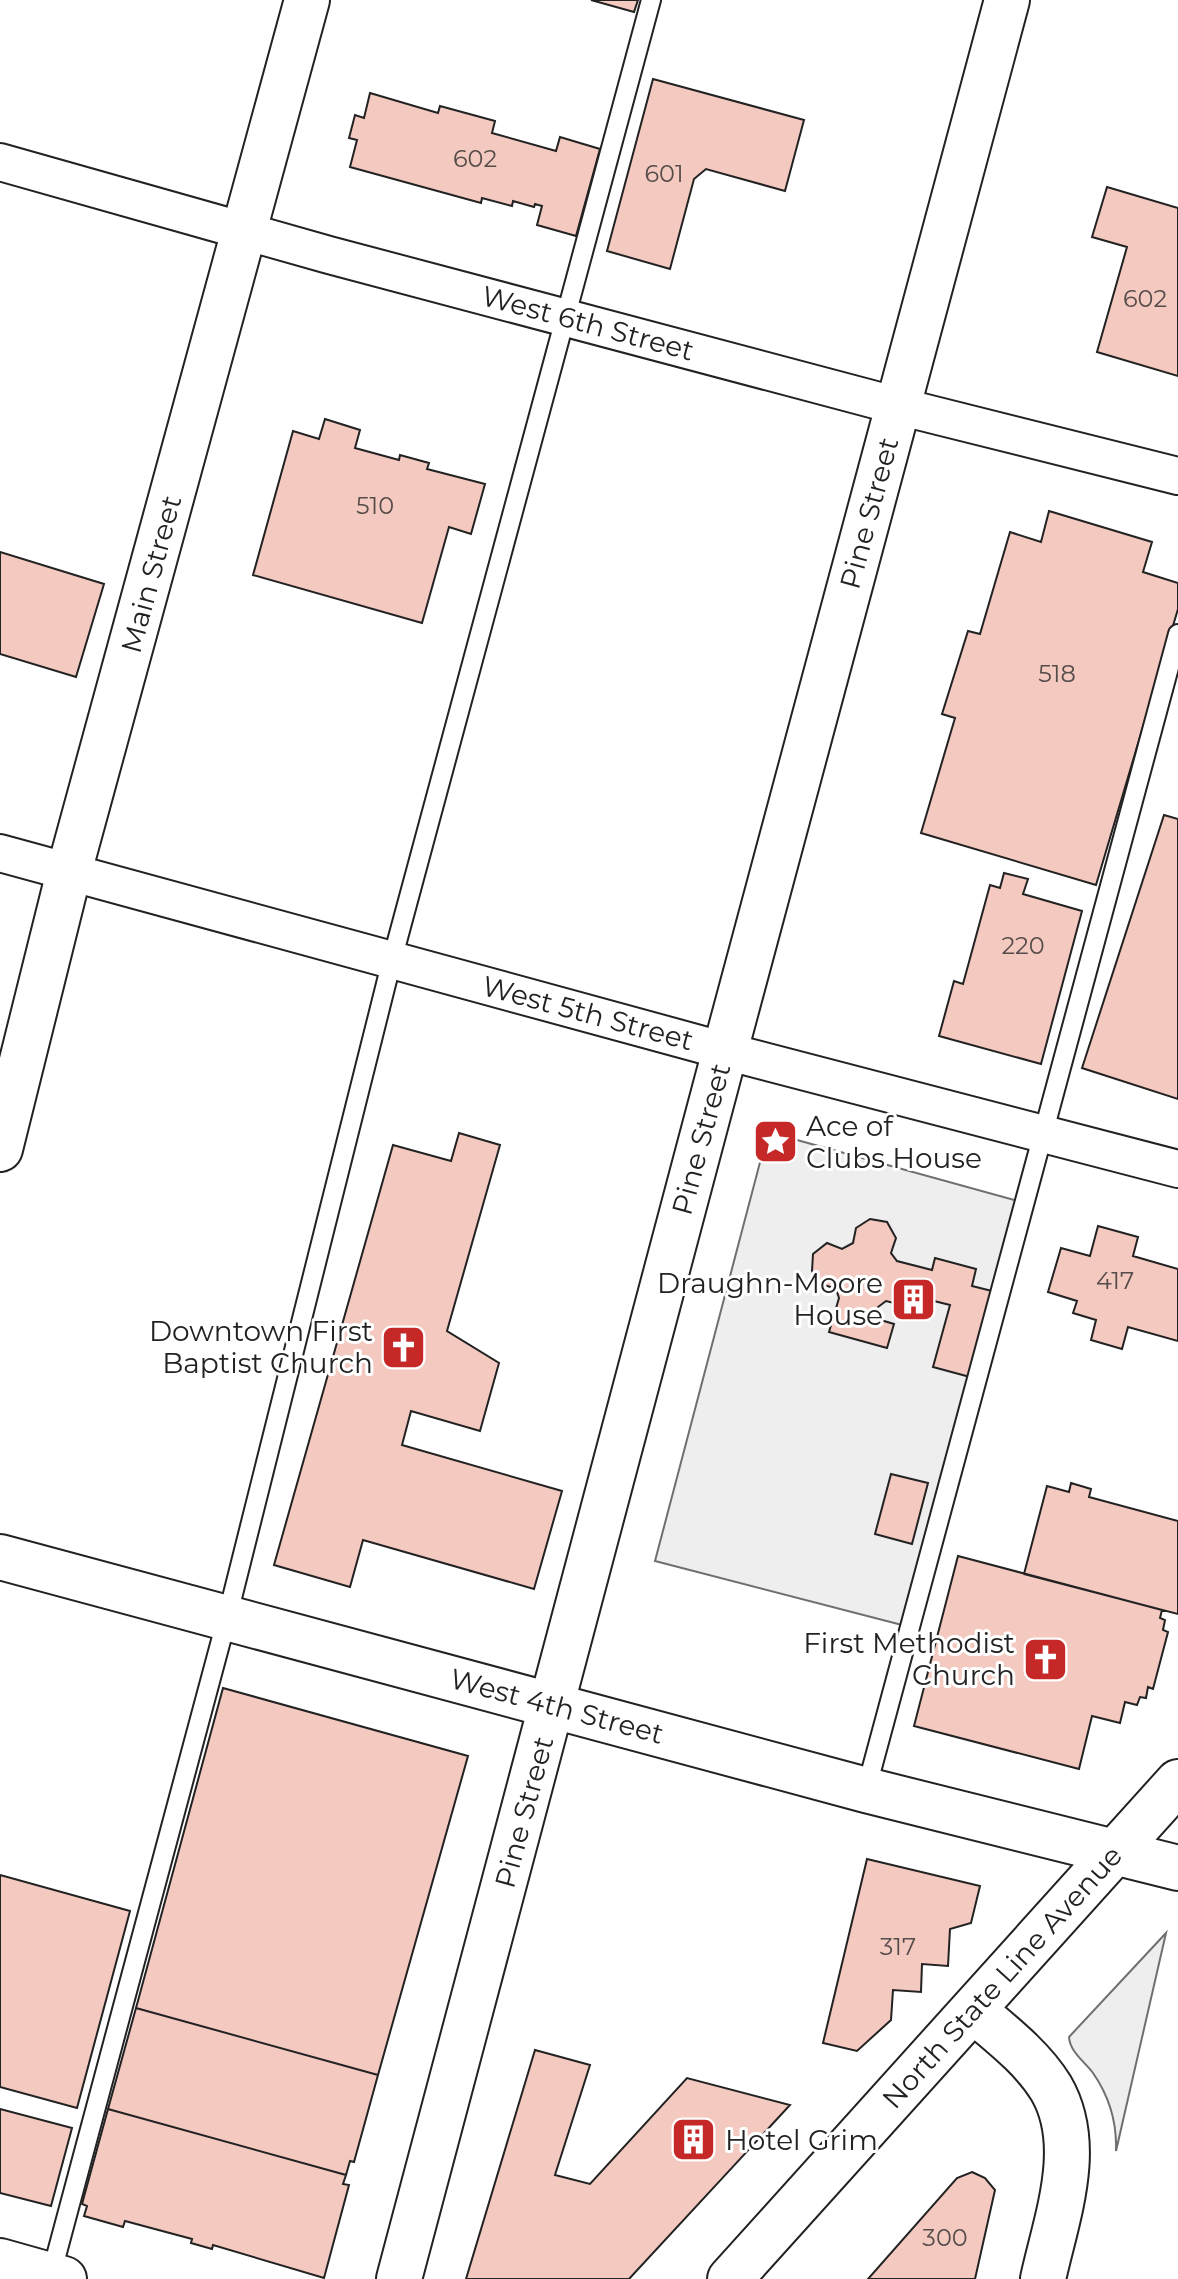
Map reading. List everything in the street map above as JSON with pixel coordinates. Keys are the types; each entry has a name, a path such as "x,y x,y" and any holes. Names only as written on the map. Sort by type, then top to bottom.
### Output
{"street":[{"name":"Main Street","path":"0,1149 69,872 307,0"},
{"name":"Pine Street","path":"399,2279 1007,0"},
{"name":"West 6th Street","path":"0,162 898,406 1178,476"},
{"name":"West 5th Street","path":"0,853 725,1051 1178,1169"},
{"name":"West 4th Street","path":"0,1557 866,1790 1178,1868"},
{"name":"North State Line Avenue","path":"730,2279 1178,1782"},
{"path":"973,2010 1020,2051 1035,2069 1050,2088 1066,2125 1067,2166 1043,2279"},
{"path":"0,2261 55,2278"}],"lane":[{"path":"55,2278 227,1618 392,960 651,0"},
{"path":"866,1790 1178,634"}],"shaded area":[{"path":"768,1132 1018,1201 902,1625 655,1561"},
{"path":"1166,1933 1116,2151 1108,2100 1093,2073 1075,2052 1069,2037"}],"building":[{"path":"591,0 638,0 634,12"},
{"path":"653,79 804,120 785,191 706,169 694,179 670,269 607,251"},
{"path":"370,93 438,113 440,106 495,121 492,133 556,151 560,137 600,149 576,236 537,225 542,206 513,201 512,206 482,198 481,203 350,167 357,140 349,138 355,115 364,118"},
{"path":"1107,187 1178,208 1178,376 1097,352 1127,247 1092,237"},
{"path":"325,419 360,430 355,448 399,460 400,455 429,463 427,469 485,484 471,534 449,527 422,623 253,575 293,431 319,439"},
{"path":"1049,511 1152,542 1143,572 1178,583 1178,609 1096,885 921,833 955,718 942,714 968,631 980,634 1010,532 1041,542"},
{"path":"0,552 104,584 76,677 0,654"},
{"path":"1164,815 1178,819 1178,1099 1082,1068"},
{"path":"1004,873 1028,879 1023,894 1082,911 1041,1064 939,1036 954,981 963,984 990,885 1000,888"},
{"name":"Downtown First Baptist Church","path":"459,1133 500,1145 447,1331 499,1363 480,1431 411,1411 402,1445 562,1491 534,1589 363,1540 350,1587 274,1565 393,1145 451,1161"},
{"name":"Draughn-Moore House","path":"870,1219 887,1222 896,1238 891,1253 897,1261 932,1270 935,1258 976,1269 972,1286 992,1291 970,1377 933,1367 950,1305 934,1301 931,1312 886,1301 878,1307 874,1318 894,1324 887,1348 829,1332 839,1298 836,1289 819,1283 812,1271 813,1254 827,1243 842,1249 853,1243 856,1228"},
{"path":"1098,1226 1138,1237 1133,1256 1178,1269 1178,1341 1128,1327 1122,1349 1091,1340 1096,1320 1073,1313 1077,1301 1048,1292 1061,1248 1090,1256"},
{"path":"891,1474 928,1483 912,1544 875,1534"},
{"path":"1071,1483 1091,1489 1089,1497 1178,1521 1178,1614 1024,1574 1047,1486 1069,1492"},
{"name":"First Methodist Church","path":"958,1556 1162,1610 1160,1618 1165,1620 1163,1630 1168,1632 1153,1689 1148,1687 1146,1698 1140,1697 1137,1705 1125,1702 1120,1723 1092,1716 1079,1769 914,1726"},
{"path":"223,1688 468,1756 378,2075 136,2008"},
{"path":"867,1859 980,1886 971,1923 950,1929 948,1966 922,1964 921,1992 893,1990 891,2020 857,2051 823,2043"},
{"path":"0,1875 130,1911 77,2108 0,2087"},
{"path":"136,2008 378,2075 354,2162 350,2161 346,2175 108,2109"},
{"name":"Hotel Grim","path":"535,2050 590,2065 555,2175 590,2184 687,2078 790,2105 629,2279 466,2279"},
{"path":"0,2109 72,2128 51,2206 0,2193"},
{"path":"108,2109 346,2175 343,2184 349,2185 324,2278 213,2245 212,2249 191,2243 192,2239 125,2221 123,2227 84,2216 87,2206 82,2204"},
{"path":"972,2172 985,2178 995,2190 975,2279 868,2279 957,2178"}],"place":[{"name":"Ace of Clubs House","path":"775,1142"},
{"name":"Draughn-Moore House","path":"914,1299"},
{"name":"Downtown First Baptist Church","path":"404,1347"},
{"name":"First Methodist Church","path":"1046,1659"},
{"name":"Hotel Grim","path":"694,2140"}]}
